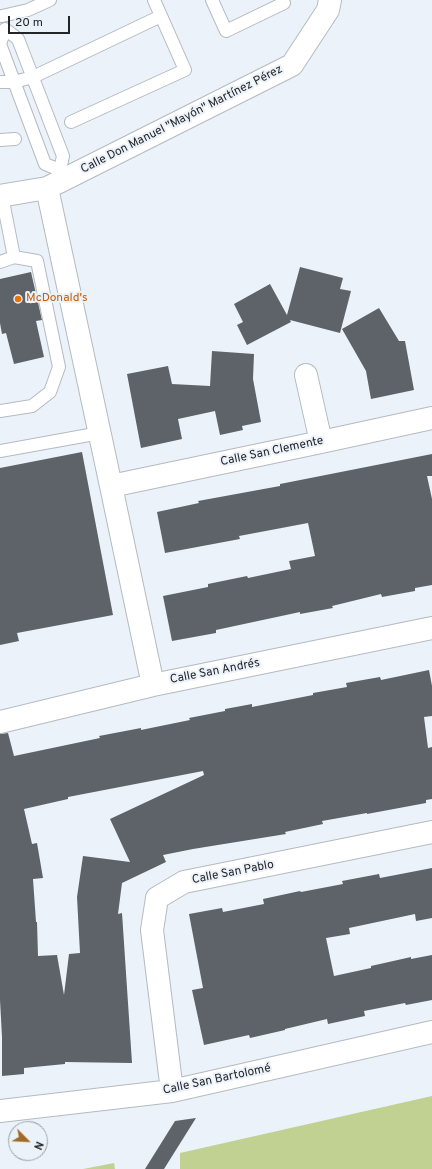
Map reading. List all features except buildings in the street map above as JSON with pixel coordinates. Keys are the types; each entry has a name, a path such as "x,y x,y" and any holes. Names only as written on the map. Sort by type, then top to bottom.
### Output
{"street":[{"name":"Calle Don Manuel \"Mayón\" Martínez Pérez","path":"1,196 57,179 292,65 328,10 330,0"},
{"path":"57,179 100,433 153,685"},
{"path":"306,375 321,442"},
{"name":"Calle San Clemente","path":"111,486 432,418"},
{"name":"Calle San Andrés","path":"0,722 153,685 432,628"},
{"name":"Calle San Pablo","path":"172,1091 152,930 157,898 184,882 432,832"},
{"name":"Calle San Bartolomé","path":"0,1111 172,1091 432,1032"}],"lane":[{"path":"50,0 28,10 1,16 5,29 18,39 63,156 57,179"},
{"path":"71,122 185,70 154,0"},
{"path":"212,0 226,31 284,3"},
{"path":"0,82 14,82 33,77 161,16"},
{"path":"5,29 0,44 46,164 57,179"},
{"path":"0,140 15,139"},
{"path":"1,196 14,258"},
{"path":"0,262 14,258 37,261 59,367 50,392 32,406 0,411"},
{"path":"0,452 100,433"}],"green space":[{"path":"432,1096 432,1169 180,1169 180,1153"},
{"path":"114,1163 115,1169 83,1169"}],"place":[{"name":"McDonald's","path":"18,299"}]}
